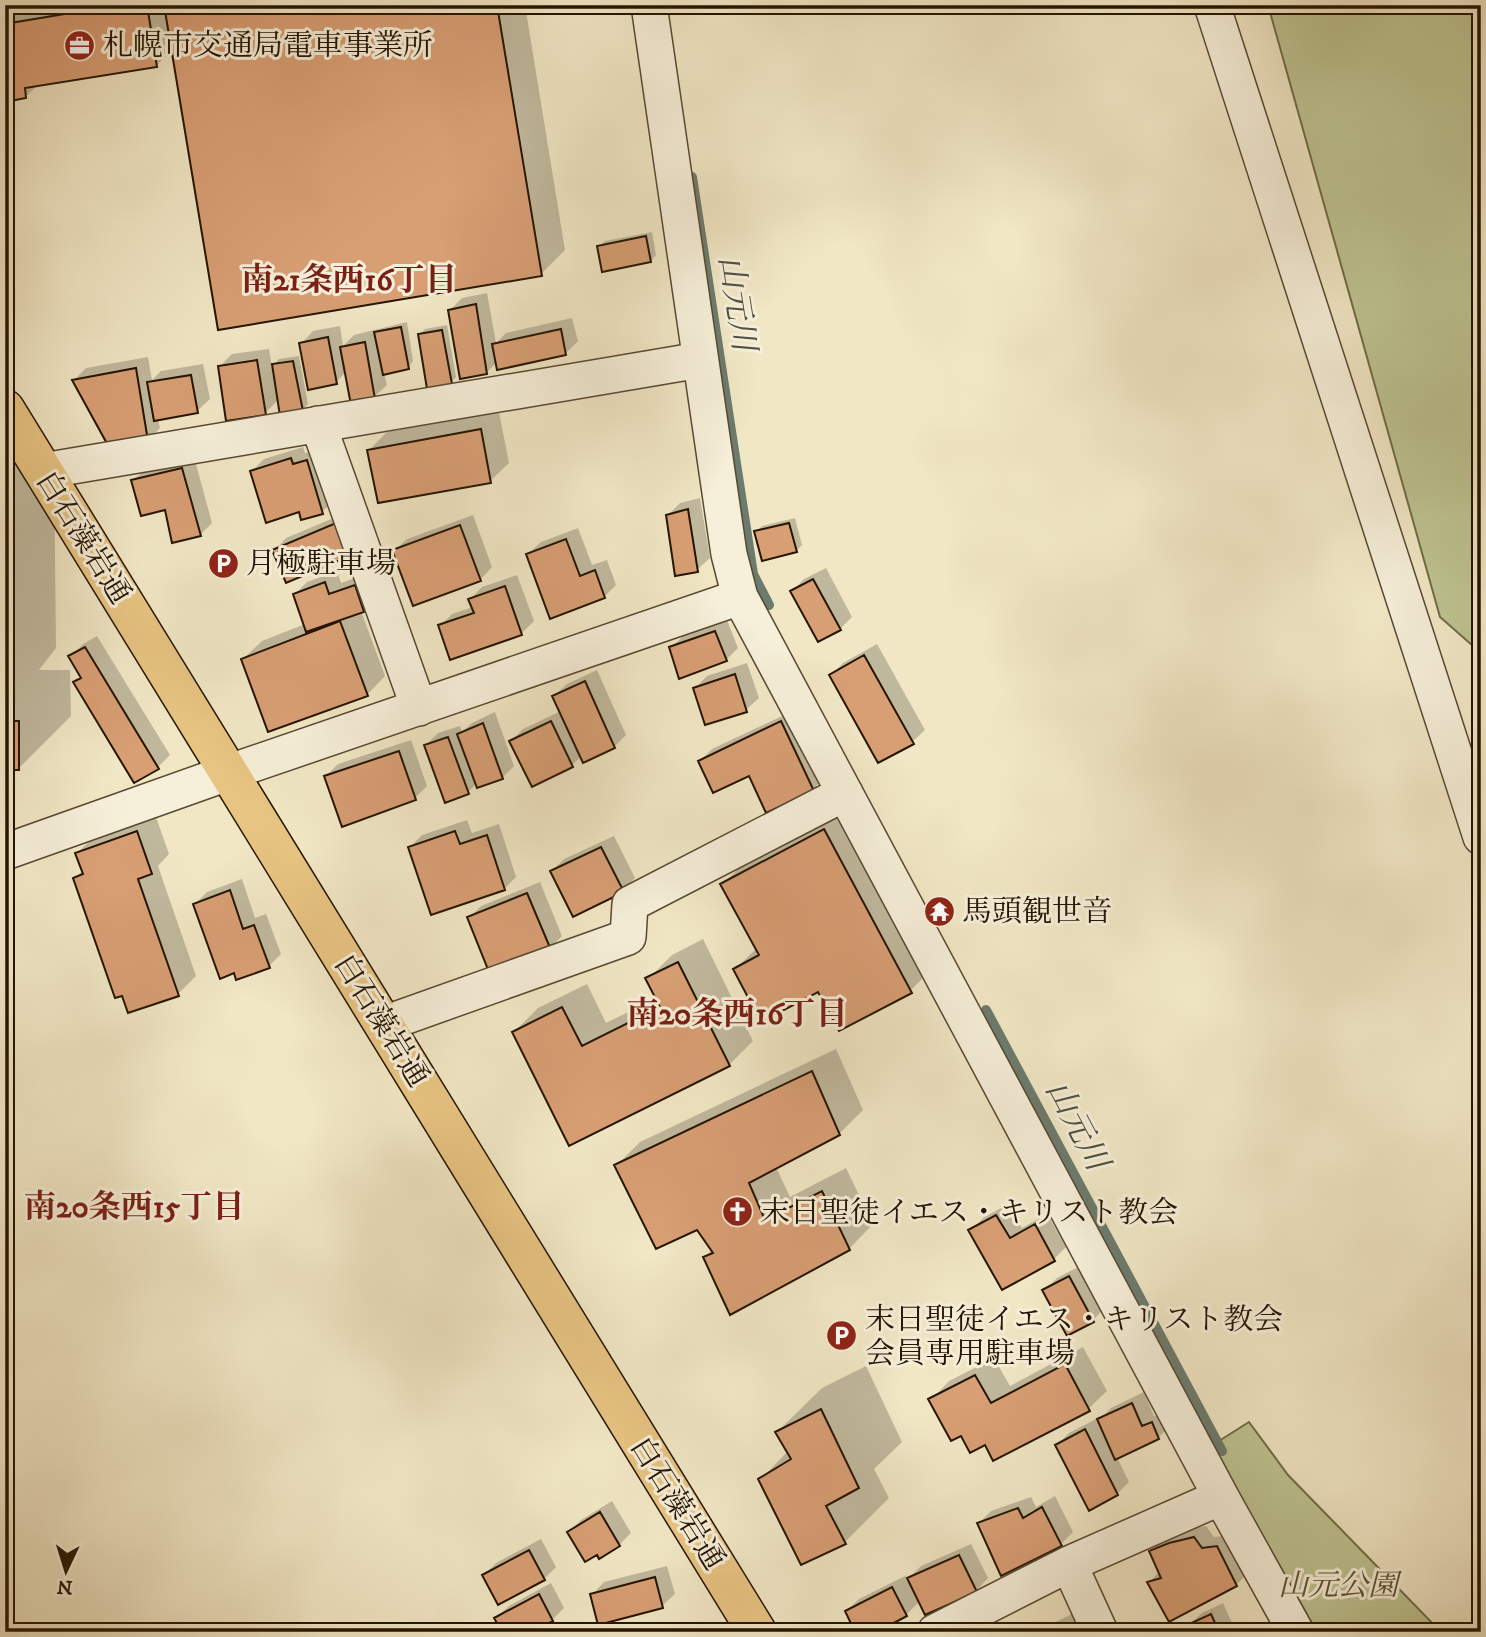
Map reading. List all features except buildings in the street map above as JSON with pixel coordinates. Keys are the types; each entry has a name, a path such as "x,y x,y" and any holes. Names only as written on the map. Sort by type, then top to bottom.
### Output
{"main road":[{"name":"白石藻岩通","path":"5,409 757,1632"}],"street":[{"path":"649,5 729,554 740,597 1221,1497 1296,1632"},
{"path":"1212,5 1479,834"},
{"path":"43,471 700,360"},
{"path":"318,424 419,708"},
{"path":"5,852 740,597"},
{"path":"384,1024 628,937 630,904 845,793"},
{"path":"935,1632 1069,1564 1221,1497"},
{"path":"1069,1564 1100,1632"}],"green space":[{"path":"1268,5 1481,5 1481,653 1440,617"},
{"name":"山元公園","path":"1249,1422 1288,1475 1441,1632 1317,1632 1211,1446"}],"waterway":[{"name":"山元川","path":"692,177 753,574 769,605"},
{"name":"山元川","path":"986,1010 1222,1451"}],"place":[{"name":"札幌市交通局電車事業所","path":"80,45"},
{"name":"月極駐車場","path":"223,563"},
{"name":"馬頭観世音","path":"939,911"},
{"name":"末日聖徒イエス・キリスト教会","path":"737,1212"},
{"name":"末日聖徒イエス・キリスト教会 会員専用駐車場","path":"842,1336"}],"district":[{"name":"南21条西16丁目","path":"349,279"},
{"name":"南20条西16丁目","path":"737,1013"},
{"name":"南20条西15丁目","path":"134,1206"}]}
